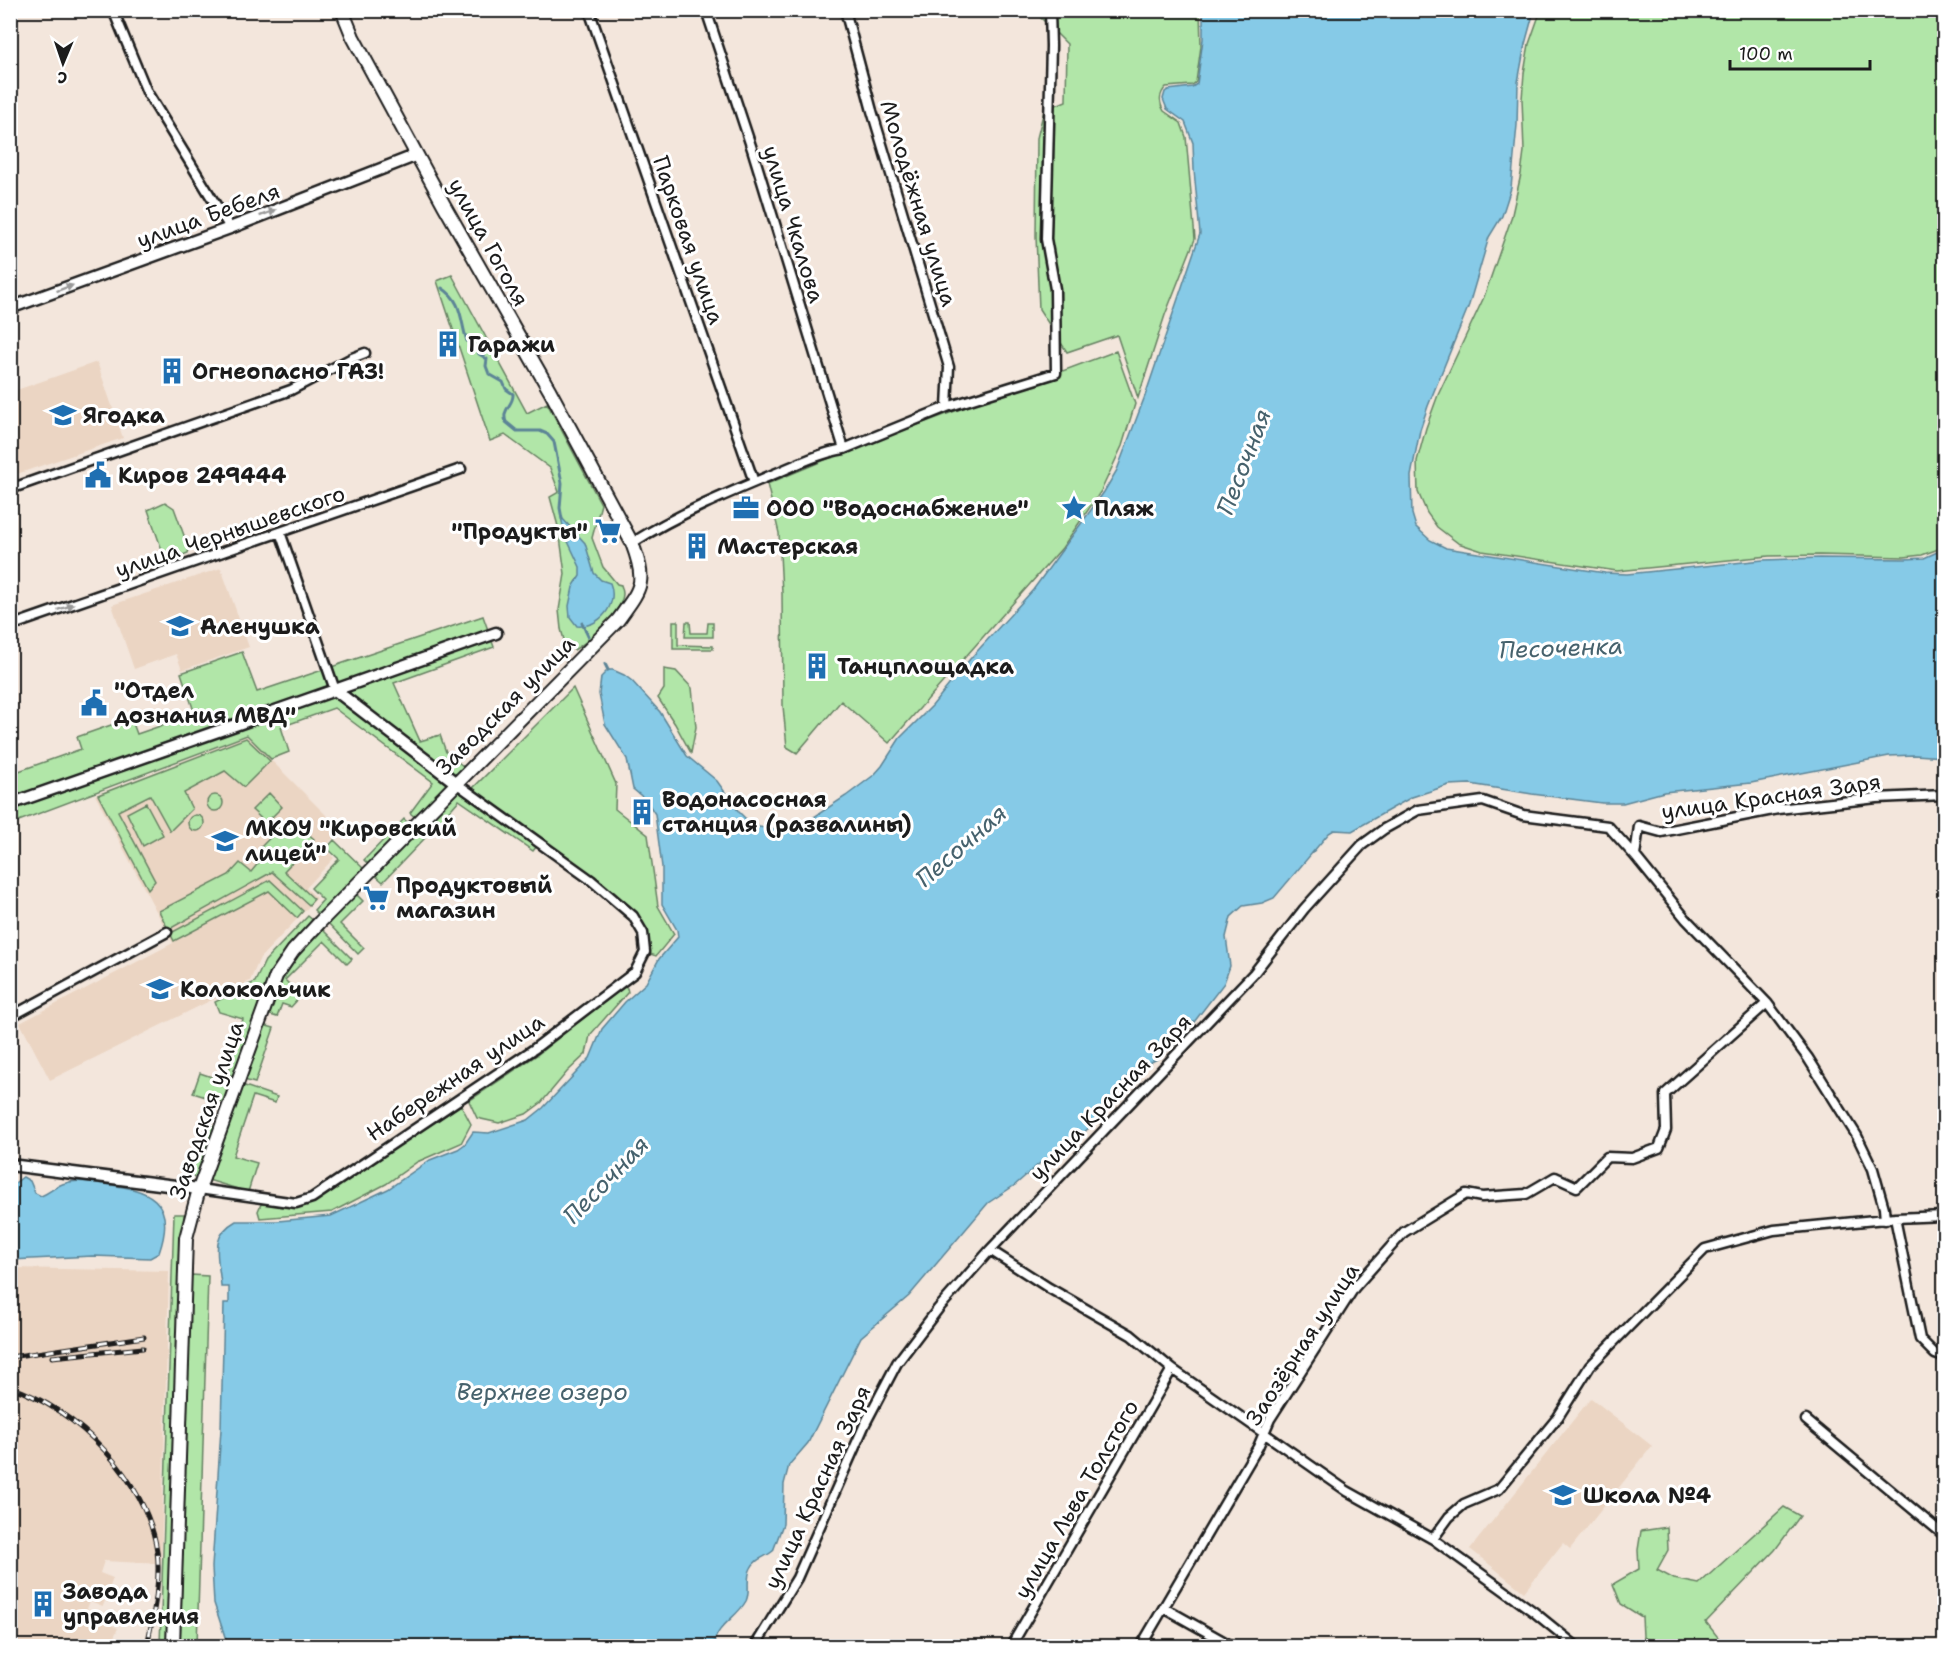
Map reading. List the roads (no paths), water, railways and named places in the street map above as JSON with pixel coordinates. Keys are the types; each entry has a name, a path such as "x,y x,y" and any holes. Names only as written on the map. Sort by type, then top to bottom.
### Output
{"main road":[{"name":"улица Гоголя","path":"342,10 353,37 444,205 632,543 642,568 640,586 618,620"},
{"name":"Заводская улица","path":"173,1647 186,1238 199,1189 276,976 293,951 618,620"}],"street":[{"path":"113,10 147,92 230,228"},
{"name":"Парковая улица","path":"589,10 754,482"},
{"name":"улица Чкалова","path":"706,10 753,152 844,449"},
{"name":"Молодёжная улица","path":"845,10 872,111 950,367 947,407"},
{"path":"632,543 664,523 754,482 830,451 844,449 947,407 1056,373 1055,289 1046,239 1050,10"},
{"name":"улица Бебеля","path":"10,308 230,228 417,155"},
{"path":"10,489 291,390 365,353"},
{"name":"улица Чернышевского","path":"10,626 461,469"},
{"path":"280,532 335,690 456,783"},
{"path":"10,804 496,633"},
{"name":"Набережная улица","path":"10,1165 296,1203 312,1197 534,1049 635,972 645,952 643,933 633,916 591,880 456,783"},
{"name":"улица Красная Заря","path":"1635,856 1639,826 1661,832 1778,809 1877,798 1944,795"},
{"name":"улица Красная Заря","path":"755,1647 797,1578 865,1424 897,1363 938,1309 990,1250 1254,973 1304,909 1362,845 1384,829 1418,810 1483,801 1523,815 1608,826 1686,919 1767,1003 1808,1058 1857,1136 1873,1169 1885,1220"},
{"path":"10,1017 167,932"},
{"name":"Заозёрная улица","path":"1141,1647 1258,1447 1270,1419 1354,1288 1404,1232 1466,1194 1482,1197 1526,1194 1555,1177 1577,1187 1607,1157 1632,1158 1659,1148 1666,1130 1665,1094 1767,1003"},
{"path":"1433,1539 1449,1517 1464,1504 1499,1489 1558,1417 1590,1366 1705,1249 1774,1230 1895,1218 1944,1216"},
{"path":"1895,1218 1920,1339 1935,1354 1944,1357"},
{"path":"990,1250 1049,1288 1131,1335 1172,1369 1347,1491 1433,1539 1534,1612 1576,1647"},
{"name":"улица Льва Толстого","path":"1011,1647 1172,1369"},
{"path":"1806,1420 1944,1535"},
{"path":"1164,1608 1232,1647"}],"water":[{"name":"Верхнее озеро","path":"1203,11 1534,11 1518,82 1517,125 1511,188 1502,216 1489,237 1469,305 1420,430 1411,476 1412,514 1416,527 1430,540 1446,548 1605,573 1627,574 1763,560 1924,558 1944,549 1944,757 1889,756 1751,783 1664,792 1623,803 1602,803 1470,784 1449,785 1412,797 1352,831 1334,830 1329,833 1274,898 1262,903 1243,906 1231,917 1226,937 1230,966 1224,983 1181,1039 1157,1059 1126,1078 1094,1123 1074,1142 1040,1163 1015,1185 988,1203 909,1296 861,1337 808,1443 789,1465 784,1484 783,1524 773,1551 753,1565 748,1576 746,1601 718,1632 713,1646 228,1646 214,1603 212,1567 221,1429 224,1303 229,1303 229,1287 221,1287 217,1250 221,1234 236,1221 278,1221 331,1216 388,1189 430,1160 458,1149 465,1144 473,1132 489,1133 528,1120 543,1108 590,1058 602,1029 625,1002 646,983 659,959 678,937 677,930 662,904 662,867 655,814 646,800 633,789 627,759 605,724 599,694 601,677 608,670 624,675 632,681 660,712 687,756 717,781 749,822 759,827 780,830 802,825 874,775 900,738 932,706 970,659 1033,590 1104,492 1117,470 1145,396 1200,234 1193,143 1185,122 1167,109 1163,99 1168,90 1192,87 1197,84 1203,39"},
{"path":"561,517 585,543 594,573 601,580 610,583 612,591 612,599 605,614 585,626 577,626 570,617 569,606 573,587 580,576 580,567 565,535"},
{"path":"23,1177 30,1181 35,1193 41,1196 62,1184 79,1181 119,1186 146,1194 155,1200 165,1220 159,1253 150,1258 93,1256 11,1260 11,1186"}],"waterway":[{"path":"442,288 449,293 457,305 467,341 487,359 486,366 489,374 503,382 506,389 513,394 512,401 506,410 506,422 517,431 540,431 547,434 554,442 562,483 560,508 562,519"},
{"path":"582,623 588,636"},
{"path":"605,664 608,670"}],"railway":[{"path":"10,1357 144,1337"},
{"path":"52,1357 143,1348"},
{"path":"10,1387 35,1397 60,1412 83,1430 124,1474 139,1499 151,1524 158,1563 156,1599 147,1646"}],"place":[{"name":"Гаражи","path":"448,344"},
{"name":"Огнеопасно ГАЗ!","path":"172,371"},
{"name":"Ягодка","path":"63,415"},
{"name":"Киров 249444","path":"98,475"},
{"name":"ООО \"Водоснабжение\"","path":"746,508"},
{"name":"Пляж","path":"1074,508"},
{"name":"\"Продукты\"","path":"608,531"},
{"name":"Мастерская","path":"697,546"},
{"name":"Аленушка","path":"180,626"},
{"name":"Танцплощадка","path":"817,666"},
{"name":"\"Отдел дознания МВД\"","path":"94,703"},
{"name":"Водонасосная станция (развалины)","path":"642,812"},
{"name":"МКОУ \"Кировский лицей\"","path":"225,841"},
{"name":"Продуктовый магазин","path":"376,898"},
{"name":"Колокольчик","path":"160,989"},
{"name":"Школа №4","path":"1563,1495"},
{"name":"Завода управления","path":"43,1604"}],"water label":[{"name":"Песочная","path":"1244,462"},
{"name":"Песоченка","path":"1561,648"},
{"name":"Песочная","path":"961,846"},
{"name":"Песочная","path":"606,1180"}]}
